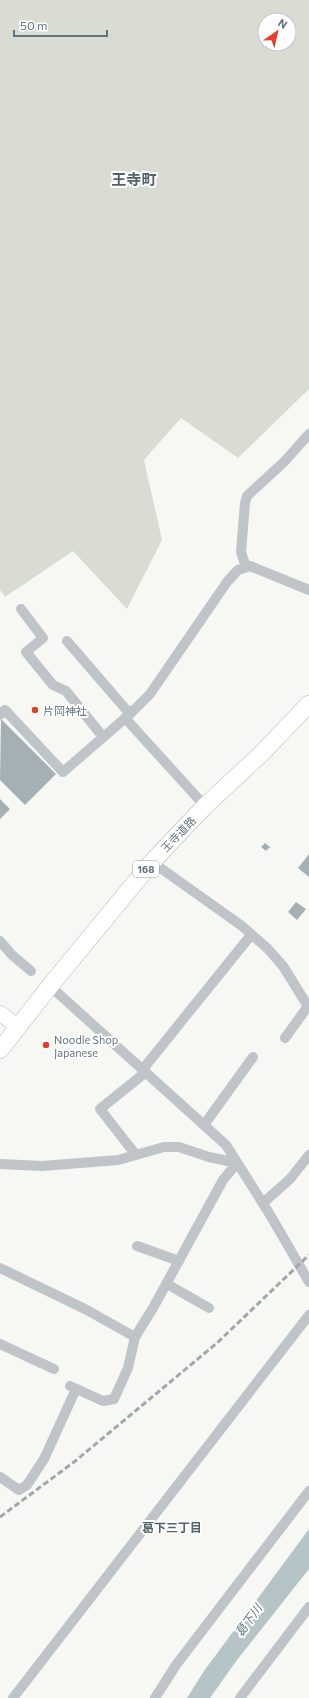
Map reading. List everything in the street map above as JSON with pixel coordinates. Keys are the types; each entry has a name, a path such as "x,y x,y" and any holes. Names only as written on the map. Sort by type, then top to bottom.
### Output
{"highway":[{"name":"王寺道路","path":"0,1050 50,986 152,862 205,806 260,755 309,704"}],"main road":[{"path":"0,1013 18,1027"}],"street":[{"path":"246,566 241,552 245,503 247,496 284,462 309,434"},
{"path":"0,715 5,710 63,772 128,716 150,694 230,578 238,570 246,566 250,566 309,590"},
{"path":"21,609 43,638 26,652 53,685 66,691 103,737"},
{"path":"67,641 128,716 205,806"},
{"path":"152,862 251,935 283,966 308,1007 285,1038"},
{"path":"136,1155 100,1110 144,1071 251,935"},
{"path":"0,941 12,955 31,971"},
{"path":"50,986 226,1145 263,1203 309,1282"},
{"path":"204,1125 254,1057"},
{"path":"0,1164 42,1166 118,1160 164,1147 179,1147 209,1157 237,1163"},
{"path":"263,1203 290,1179 309,1155"},
{"path":"0,1477 19,1490 27,1485 44,1459 73,1387 103,1401 114,1399 128,1368 135,1337 167,1284 223,1180 237,1163"},
{"path":"137,1246 179,1261"},
{"path":"0,1268 79,1306 135,1337"},
{"path":"167,1284 209,1308"},
{"path":"13,1698 309,1315"},
{"path":"0,1344 54,1369"},
{"path":"155,1698 176,1665 309,1491"},
{"path":"240,1698 309,1607"}],"shaded area":[{"path":"0,0 309,0 309,389 238,458 181,418 144,460 162,540 127,609 73,551 5,597 0,590"}],"water":[{"name":"葛下川","path":"309,1529 309,1569 237,1660 210,1698 187,1698 204,1671"}],"building":[{"path":"1,719 56,774 25,805 0,780"},
{"path":"0,799 10,809 0,819"},
{"path":"265,843 270,847 266,851 261,847"},
{"path":"309,854 309,877 298,868"},
{"path":"296,902 306,909 297,920 288,912"}],"railway":[{"path":"0,1517 74,1462 217,1343 309,1255"}],"place":[{"name":"片岡神社","path":"35,710"},
{"name":"Noodle Shop Japanese","path":"46,1045"}],"district":[{"name":"王寺町","path":"134,179"},
{"name":"葛下三丁目","path":"172,1527"}]}
